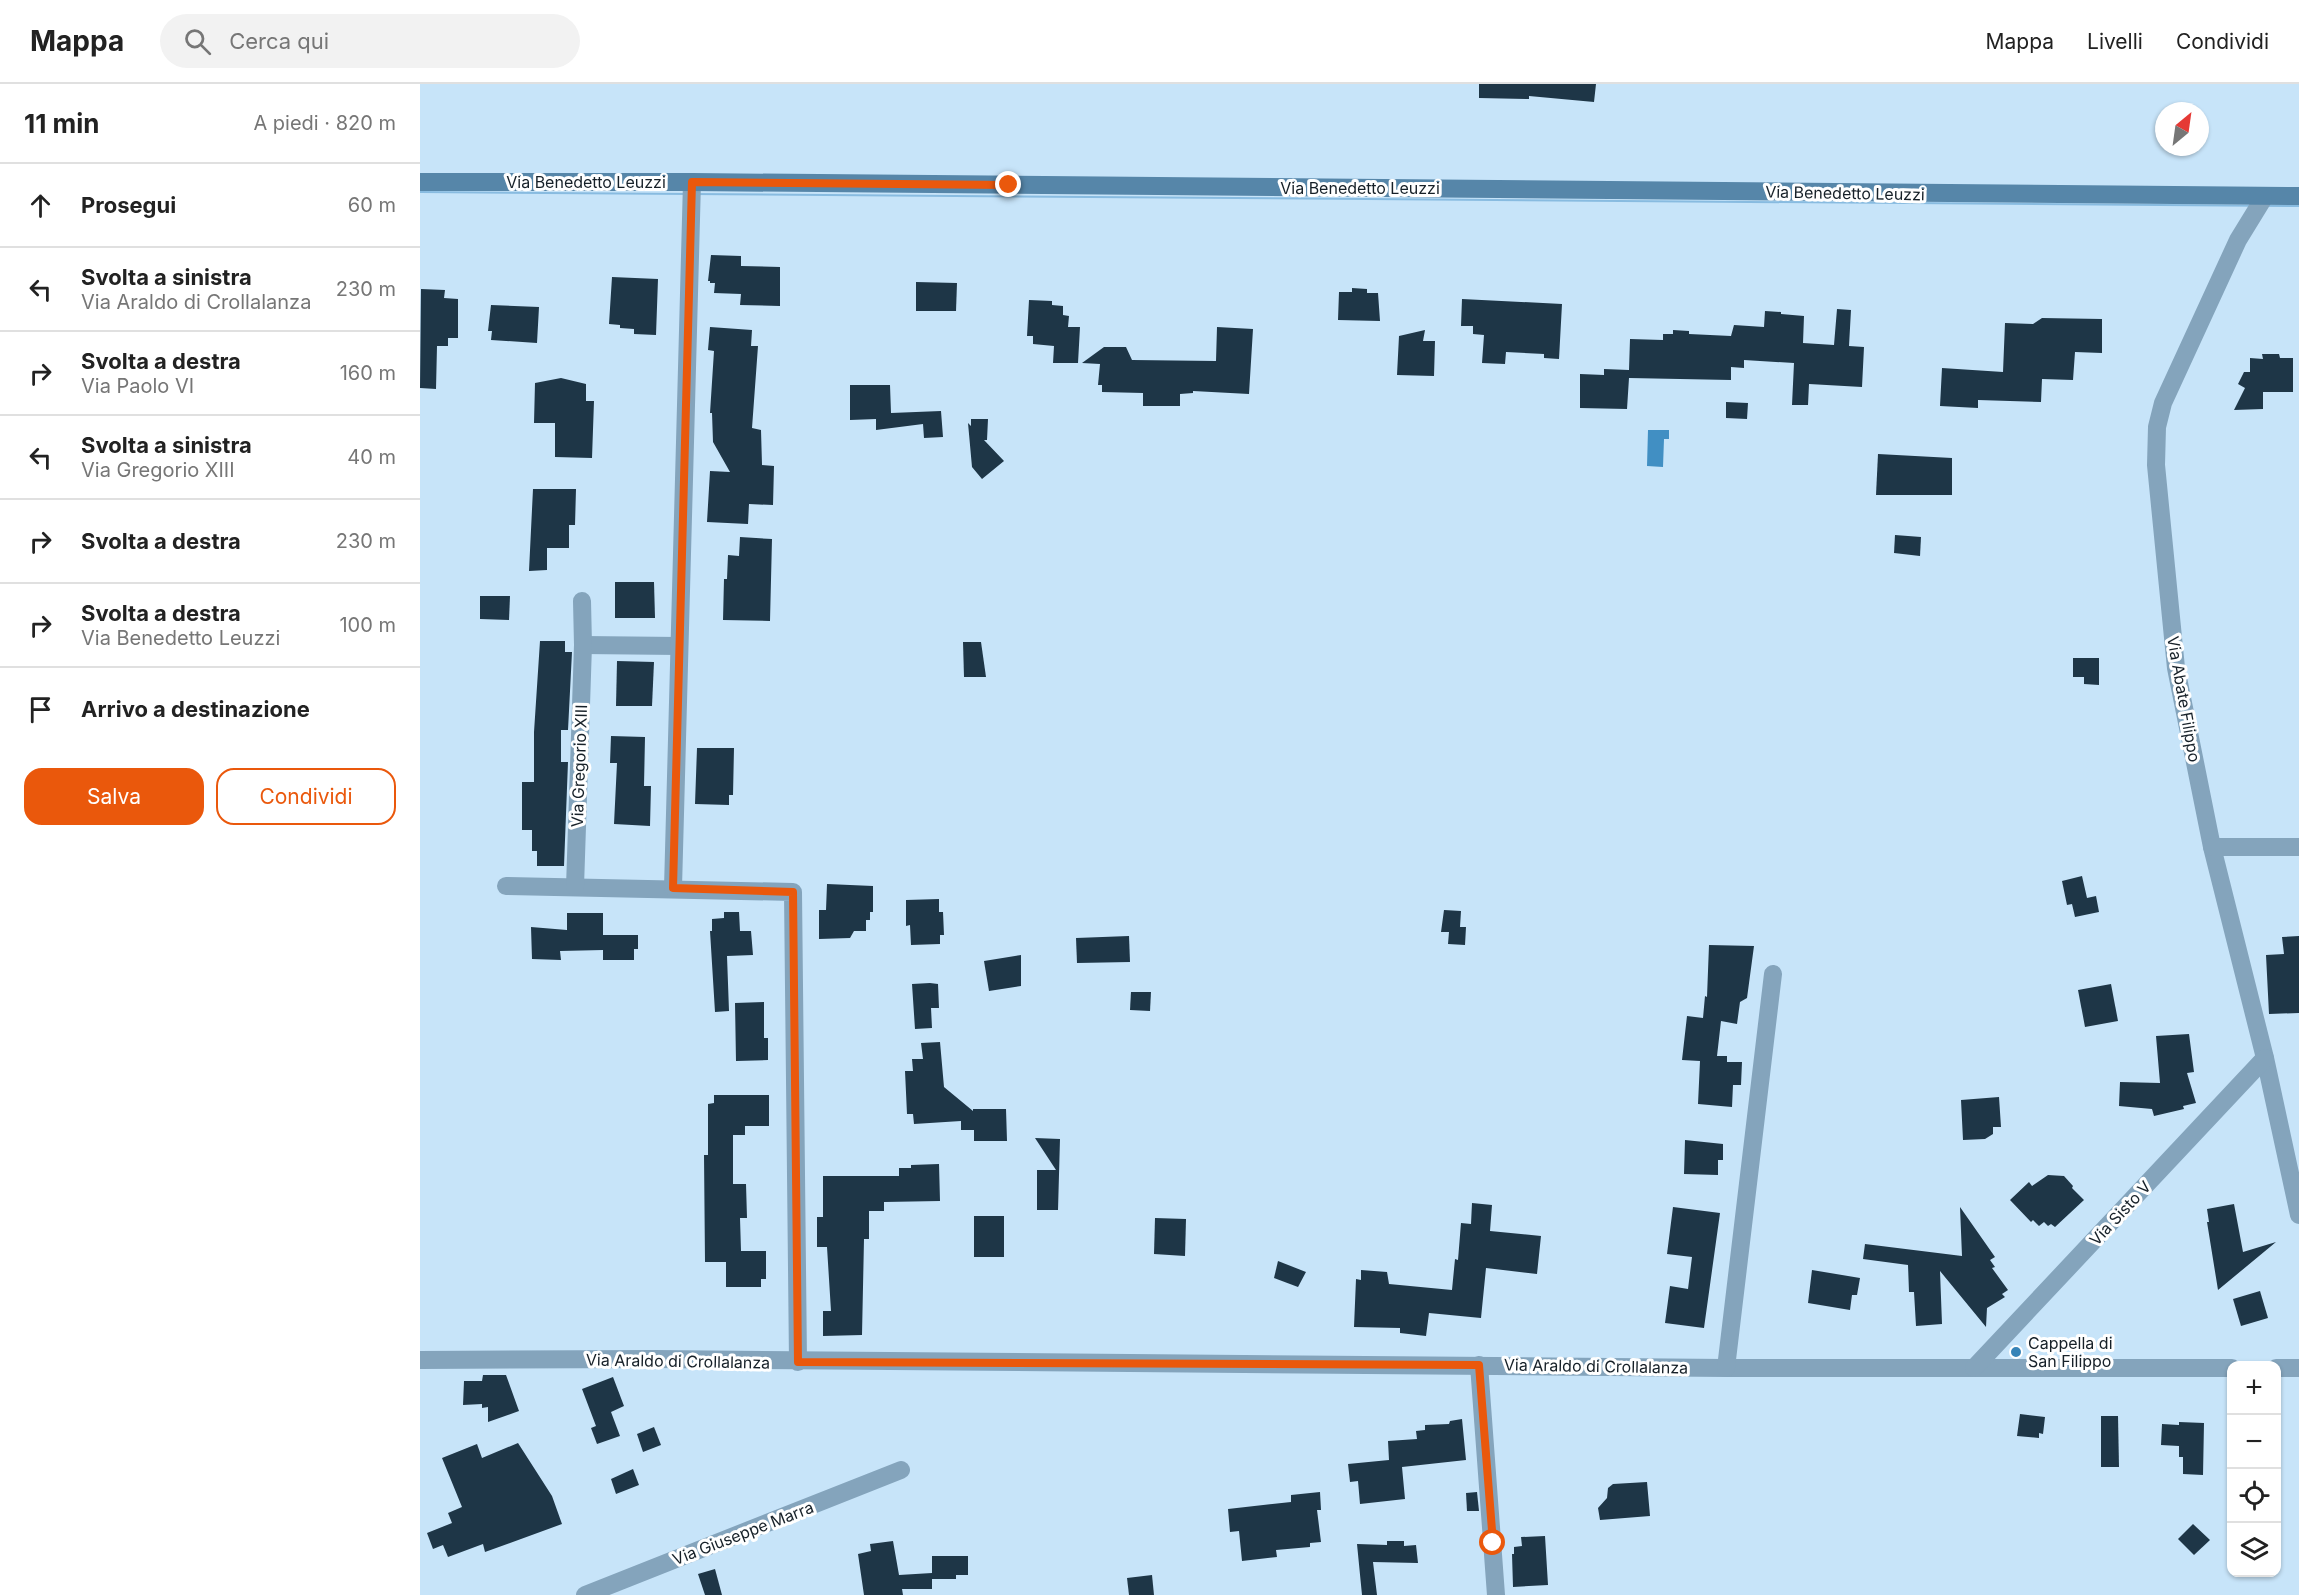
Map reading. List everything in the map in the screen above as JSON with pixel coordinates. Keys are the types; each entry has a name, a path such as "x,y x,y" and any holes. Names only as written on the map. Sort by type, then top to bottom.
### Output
{"street":[{"name":"Via Benedetto Leuzzi","path":"420,182 692,182 2299,196"},
{"path":"673,888 692,182"},
{"name":"Via Abate Filippo","path":"2265,196 2238,240 2163,403 2157,427 2156,465 2176,668 2212,847 2265,1058 2299,1215"},
{"name":"Via Gregorio XIII","path":"575,887 583,645 582,601"},
{"path":"583,645 679,646"},
{"path":"2212,847 2299,847"},
{"path":"506,886 793,892 798,1362"},
{"path":"1726,1368 1773,974"},
{"name":"Via Sisto V","path":"1974,1368 2265,1058"},
{"name":"Via Araldo di Crollalanza","path":"420,1360 654,1359 1726,1368 2227,1368"},
{"path":"1479,1365 1496,1595"},
{"path":"2281,1368 2299,1368"},
{"name":"Via Giuseppe Marra","path":"585,1595 901,1470"}],"shaded area":[{"path":"420,191 2299,205 2299,207 420,193"},
{"path":"1648,430 1669,430 1669,439 1664,439 1663,467 1647,466"}],"building":[{"path":"1479,84 1596,84 1594,102 1529,96 1529,99 1479,98"},
{"path":"711,255 741,256 741,266 780,267 780,306 740,305 741,294 714,293 715,283 708,281"},
{"path":"612,277 658,279 656,335 634,334 634,329 609,324"},
{"path":"916,282 957,283 956,311 916,311"},
{"path":"1352,288 1367,289 1367,293 1378,293 1380,321 1338,320 1339,292 1352,292"},
{"path":"421,289 445,290 444,298 458,299 458,338 448,338 448,346 437,346 436,389 420,388"},
{"path":"1462,299 1562,304 1559,359 1544,358 1544,354 1506,352 1505,364 1482,363 1484,335 1473,334 1473,326 1461,326"},
{"path":"1029,300 1052,301 1052,305 1063,306 1063,315 1069,316 1068,327 1080,327 1078,363 1053,363 1054,346 1033,344 1033,336 1027,336"},
{"path":"491,305 539,307 537,343 491,340 492,331 488,331"},
{"path":"1837,309 1851,310 1849,346 1864,347 1862,387 1809,384 1808,405 1792,405 1794,363 1744,360 1744,368 1731,367 1731,380 1629,378 1627,409 1580,408 1580,374 1604,375 1604,369 1629,370 1630,339 1663,340 1663,334 1673,334 1673,330 1689,331 1689,334 1731,336 1734,325 1764,327 1765,311 1804,316 1803,343 1834,345"},
{"path":"2042,318 2102,319 2102,353 2075,352 2073,380 2042,379 2041,402 1978,400 1978,408 1940,406 1942,368 2003,372 2005,323 2033,324"},
{"path":"710,327 752,330 751,346 758,346 752,428 761,430 762,465 774,466 773,505 749,504 748,524 707,522 710,471 730,472 713,442 712,413 710,413 714,351 708,350"},
{"path":"1217,327 1253,329 1249,394 1193,391 1193,393 1180,394 1180,406 1143,406 1143,393 1102,392 1102,385 1098,385 1100,364 1082,363 1104,347 1126,347 1132,360 1216,361"},
{"path":"1425,330 1423,341 1435,341 1434,376 1397,375 1399,336"},
{"path":"2262,354 2279,354 2280,358 2293,358 2293,392 2263,392 2263,409 2234,410 2245,388 2238,384 2244,372 2250,372 2250,358 2263,359"},
{"path":"561,378 586,384 586,401 594,401 592,458 555,457 555,423 534,423 535,383"},
{"path":"850,385 890,385 891,413 941,411 943,437 924,438 923,424 876,430 876,419 850,420"},
{"path":"1726,402 1748,403 1747,419 1726,418"},
{"path":"971,419 988,419 987,440 984,440 1004,461 982,479 972,467 968,423 971,426"},
{"path":"1878,454 1952,458 1952,495 1876,495"},
{"path":"533,489 576,489 575,525 569,525 569,548 547,548 547,570 529,571"},
{"path":"1895,535 1921,537 1920,556 1894,553"},
{"path":"740,537 772,539 770,621 723,620 724,579 727,579 728,555 739,556"},
{"path":"615,582 654,582 655,618 615,618"},
{"path":"480,596 510,596 509,620 480,619"},
{"path":"540,641 565,641 565,652 572,652 568,730 561,730 561,762 568,762 564,866 537,866 537,851 532,851 532,830 522,830 522,782 534,782 534,732"},
{"path":"963,642 981,642 986,677 964,677"},
{"path":"2073,658 2099,658 2099,685 2084,684 2084,677 2073,677"},
{"path":"617,661 654,662 652,706 616,706"},
{"path":"611,736 645,737 644,786 651,786 650,826 614,824 617,763 610,763"},
{"path":"697,748 734,748 733,795 729,795 729,805 695,804"},
{"path":"2082,876 2087,898 2096,896 2099,912 2075,917 2072,904 2067,905 2062,881"},
{"path":"827,884 873,886 873,912 870,912 870,920 866,920 866,931 854,931 850,938 819,939 819,910 826,910"},
{"path":"939,899 939,912 943,912 944,935 940,935 940,944 911,945 910,925 906,926 906,900"},
{"path":"1444,910 1461,911 1460,927 1466,927 1465,945 1448,944 1449,932 1441,932"},
{"path":"724,912 739,912 740,931 751,931 753,955 727,956 729,1011 715,1012 710,931 712,931 712,919 724,918"},
{"path":"567,913 603,913 603,935 638,935 638,949 634,949 634,960 603,960 603,950 560,951 561,960 532,959 531,927 567,930"},
{"path":"1129,936 1130,962 1077,963 1076,938"},
{"path":"2299,936 2299,1013 2269,1014 2266,955 2284,954 2282,937"},
{"path":"1709,945 1754,946 1747,998 1740,1002 1737,1024 1721,1021 1717,1056 1727,1056 1727,1062 1742,1062 1741,1085 1733,1085 1732,1107 1698,1104 1700,1061 1682,1060 1687,1016 1703,1018 1705,996 1707,997"},
{"path":"1021,955 1021,986 989,991 984,961"},
{"path":"912,984 938,984 939,1008 931,1008 932,1028 915,1029"},
{"path":"2111,984 2118,1021 2085,1027 2078,990"},
{"path":"1131,992 1151,992 1150,1011 1130,1010"},
{"path":"764,1002 764,1038 768,1038 768,1060 736,1061 735,1003"},
{"path":"2189,1034 2194,1072 2187,1073 2196,1103 2183,1106 2184,1109 2154,1116 2152,1109 2119,1106 2120,1082 2160,1083 2156,1036"},
{"path":"940,1042 944,1087 973,1111 973,1109 1006,1109 1007,1141 974,1141 974,1130 961,1130 961,1121 914,1124 913,1114 907,1114 905,1071 913,1071 912,1059 923,1059 921,1043"},
{"path":"714,1095 769,1095 769,1126 745,1126 745,1135 733,1135 733,1184 746,1184 747,1218 740,1218 741,1251 766,1251 766,1279 761,1279 761,1287 726,1287 726,1262 705,1262 704,1155 708,1155 708,1104 714,1103"},
{"path":"1999,1097 2001,1127 1993,1127 1993,1134 1985,1139 1963,1140 1961,1100"},
{"path":"1035,1138 1060,1139 1058,1210 1037,1210 1037,1170 1056,1170"},
{"path":"1685,1140 1723,1144 1723,1160 1718,1160 1718,1175 1684,1174"},
{"path":"939,1164 940,1201 884,1202 884,1211 869,1211 869,1239 864,1239 862,1335 823,1336 823,1311 831,1311 827,1247 817,1247 817,1217 823,1217 823,1176 899,1176 899,1168"},
{"path":"2048,1175 2064,1176 2084,1200 2055,1227 2051,1224 2048,1226 2044,1222 2039,1226 2033,1220 2031,1222 2010,1200 2029,1182 2032,1186"},
{"path":"1472,1203 1492,1205 1490,1231 1541,1236 1537,1274 1486,1268 1481,1318 1429,1313 1426,1336 1400,1333 1400,1328 1354,1327 1356,1279 1361,1280 1361,1270 1387,1272 1389,1284 1452,1290 1455,1259 1458,1260 1461,1223 1471,1224"},
{"path":"2234,1204 2243,1252 2276,1242 2218,1290 2207,1209"},
{"path":"1673,1207 1720,1213 1704,1328 1665,1323 1670,1286 1688,1289 1692,1257 1667,1254"},
{"path":"1960,1207 1995,1257 1990,1260 1995,1267 1992,1268 2008,1290 2002,1294 2005,1297 1987,1308 1986,1327 1940,1271 1942,1324 1916,1326 1914,1292 1909,1292 1908,1265 1863,1259 1865,1244 1962,1256"},
{"path":"974,1216 1004,1216 1004,1257 974,1257"},
{"path":"1155,1218 1186,1219 1185,1256 1154,1254"},
{"path":"1278,1261 1306,1272 1298,1287 1274,1278"},
{"path":"1812,1270 1860,1278 1857,1295 1852,1295 1850,1310 1808,1303"},
{"path":"2260,1291 2268,1318 2241,1326 2233,1299"},
{"path":"483,1375 506,1375 519,1411 488,1422 488,1407 482,1408 482,1404 463,1405 464,1381 482,1381"},
{"path":"613,1377 624,1406 611,1412 620,1436 597,1444 591,1428 596,1426 582,1389"},
{"path":"2020,1414 2045,1417 2043,1434 2039,1433 2039,1438 2017,1436"},
{"path":"2101,1416 2118,1416 2119,1467 2101,1467"},
{"path":"1462,1419 1466,1460 1402,1467 1405,1499 1360,1504 1358,1481 1350,1482 1348,1464 1389,1460 1388,1441 1417,1439 1416,1431 1425,1430 1425,1425 1449,1424 1450,1421"},
{"path":"2179,1422 2204,1423 2203,1475 2183,1474 2183,1457 2179,1457 2179,1446 2161,1445 2162,1424 2179,1425"},
{"path":"654,1427 661,1445 643,1452 637,1434"},
{"path":"518,1443 552,1496 562,1524 485,1552 483,1544 448,1557 443,1545 433,1549 427,1533 452,1523 448,1513 462,1507 442,1458 477,1444 482,1458"},
{"path":"633,1469 639,1485 616,1494 611,1479"},
{"path":"1647,1482 1650,1516 1600,1520 1598,1508 1607,1498 1608,1488 1613,1484"},
{"path":"1320,1492 1321,1510 1317,1510 1321,1542 1310,1543 1310,1547 1276,1550 1277,1557 1242,1561 1239,1531 1230,1532 1228,1509 1291,1502 1291,1495"},
{"path":"1477,1492 1479,1511 1467,1511 1466,1493"},
{"path":"2193,1524 2210,1540 2194,1555 2178,1539"},
{"path":"1545,1536 1548,1585 1513,1587 1512,1554 1514,1554 1514,1547 1522,1546 1521,1537"},
{"path":"893,1541 899,1575 932,1573 932,1556 968,1556 968,1575 956,1575 956,1579 932,1579 932,1589 902,1589 903,1595 864,1595 858,1554 871,1551 870,1544"},
{"path":"1387,1541 1404,1541 1404,1546 1416,1545 1418,1563 1373,1562 1377,1595 1362,1595 1357,1544 1387,1545"},
{"path":"715,1569 722,1595 705,1595 698,1574"},
{"path":"1152,1575 1154,1595 1129,1595 1127,1578"}],"place":[{"name":"Cappella di San Filippo","path":"2016,1352"}],"route":[{"path":"1009,185 692,182 673,888 793,892 798,1362 1479,1365 1493,1543"}]}
